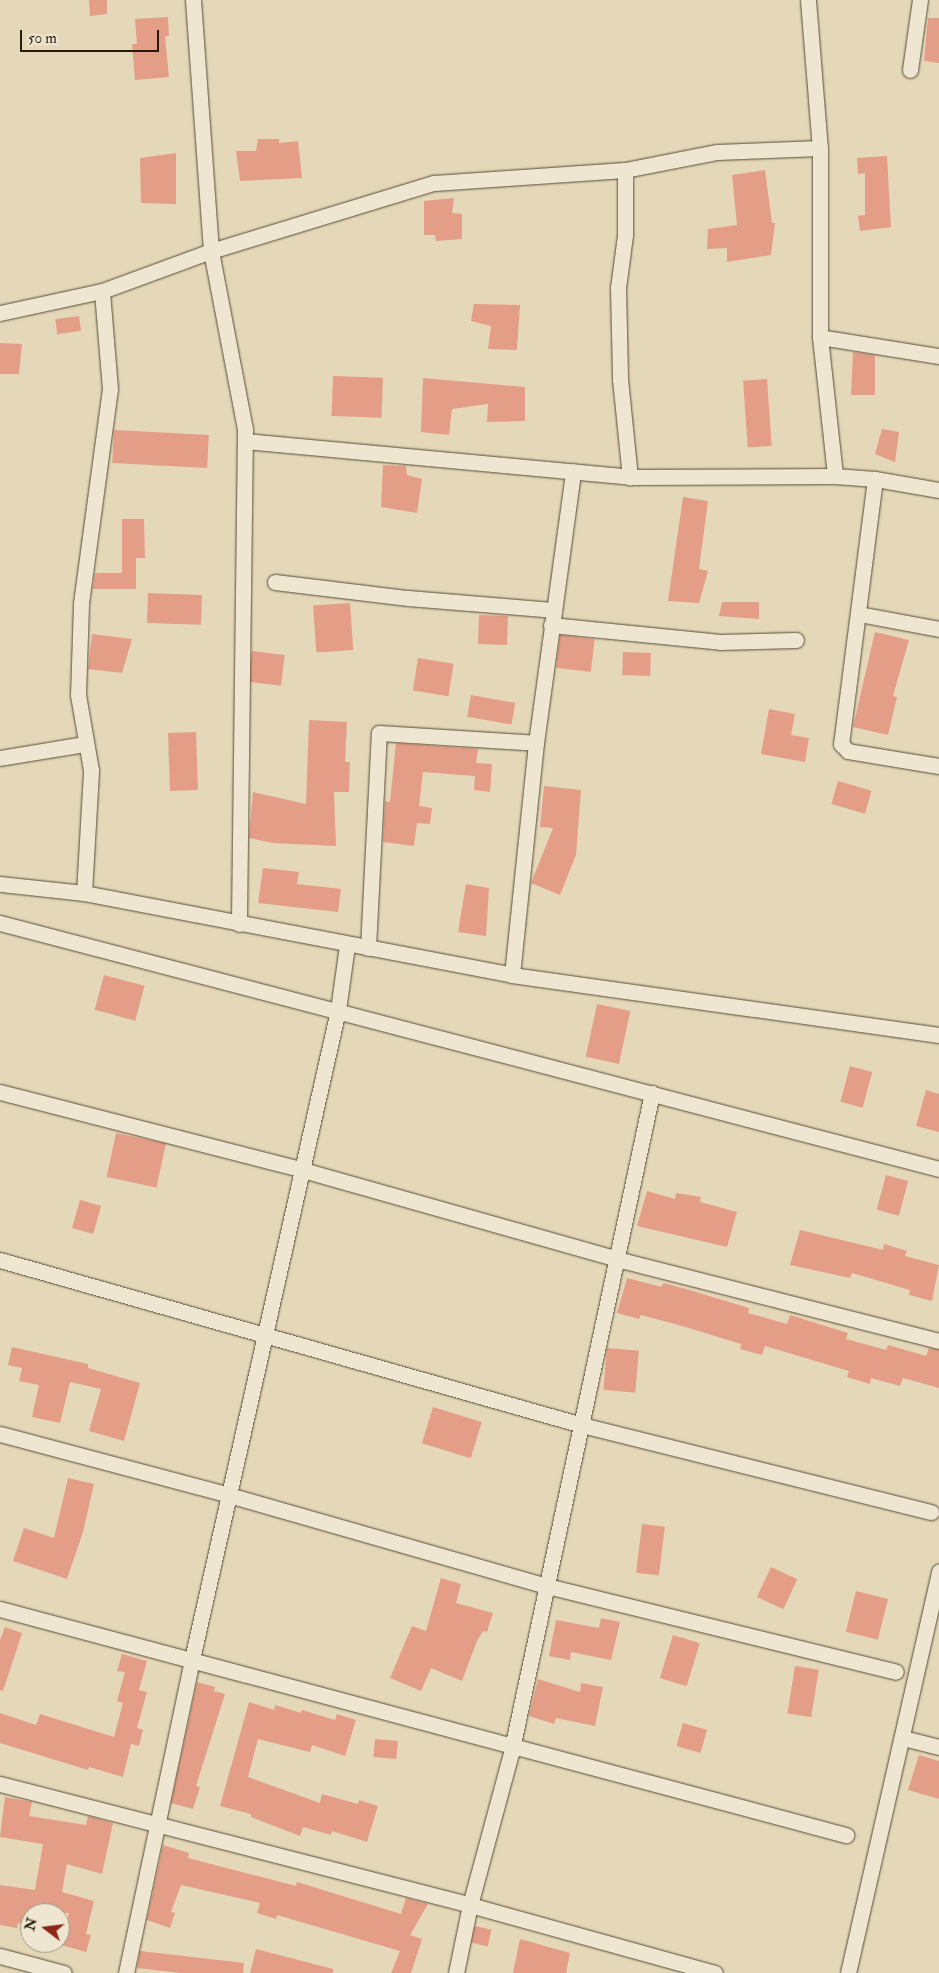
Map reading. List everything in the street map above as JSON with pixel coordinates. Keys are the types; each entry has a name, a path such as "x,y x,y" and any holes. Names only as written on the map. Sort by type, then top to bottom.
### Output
{"street":[{"path":"193,0 211,250 244,441 239,924"},
{"path":"808,0 820,148 820,337 835,476"},
{"path":"910,70 920,0"},
{"path":"0,313 102,291 211,250 434,183 625,170 717,152 820,148"},
{"path":"625,170 625,235 618,288 620,379 630,478"},
{"path":"84,893 91,770 78,695 81,603 110,389 102,291"},
{"path":"820,337 939,356"},
{"path":"244,441 630,478 835,476 875,479 939,490"},
{"path":"512,975 536,743 573,472"},
{"path":"875,479 841,744 848,751 939,766"},
{"path":"275,582 408,598 553,610"},
{"path":"859,614 939,629"},
{"path":"551,625 720,642 796,640"},
{"path":"368,948 379,733 536,743"},
{"path":"0,758 85,744"},
{"path":"0,884 84,893 347,945 512,975 939,1035"},
{"path":"0,922 939,1169"},
{"path":"126,1973 192,1659 338,1010 347,945"},
{"path":"0,1092 303,1170 617,1259 939,1340"},
{"path":"456,1973 470,1905 512,1747 652,1093"},
{"path":"0,1260 582,1425 931,1512"},
{"path":"0,1434 229,1495 547,1586 896,1672"},
{"path":"848,1973 936,1598 939,1571"},
{"path":"0,1609 846,1836"},
{"path":"903,1738 939,1747"},
{"path":"0,1784 470,1905 715,1973"},
{"path":"0,1956 64,1973"}],"building":[{"path":"89,0 107,0 107,14 90,16"},
{"path":"168,17 169,36 165,36 169,77 135,80 132,44 137,44 135,19"},
{"path":"928,18 939,18 939,63 924,61"},
{"path":"258,139 279,139 279,143 298,141 302,178 240,181 236,151 256,151"},
{"path":"176,153 176,204 141,203 140,158"},
{"path":"887,156 891,227 860,231 858,216 865,215 865,173 858,174 857,158"},
{"path":"765,170 772,223 775,223 771,255 727,262 727,248 707,249 708,229 737,225 732,175"},
{"path":"454,198 452,213 462,214 462,239 436,241 435,235 424,235 424,201"},
{"path":"474,304 520,305 517,350 488,349 491,326 471,321"},
{"path":"79,316 81,331 57,334 55,319"},
{"path":"0,343 22,344 19,374 0,374"},
{"path":"853,352 875,355 875,395 851,395"},
{"path":"333,376 383,378 382,418 332,416"},
{"path":"423,378 525,387 525,421 487,422 488,404 452,409 449,435 421,432"},
{"path":"767,379 772,446 748,448 743,381"},
{"path":"882,429 899,432 895,462 875,454"},
{"path":"114,430 209,435 207,468 112,463"},
{"path":"383,465 406,466 407,475 422,479 417,513 381,507"},
{"path":"683,497 708,501 699,569 708,571 699,603 668,601"},
{"path":"122,519 144,519 145,558 136,558 136,589 93,589 95,573 122,573"},
{"path":"148,593 202,595 201,625 147,623"},
{"path":"722,602 759,602 759,619 719,616"},
{"path":"350,603 353,650 316,652 313,606"},
{"path":"479,615 508,616 507,645 478,644"},
{"path":"875,632 909,640 893,696 897,697 888,735 853,727"},
{"path":"92,634 132,639 122,673 88,669"},
{"path":"560,635 595,639 591,672 556,668"},
{"path":"252,651 285,655 281,686 248,682"},
{"path":"623,652 651,653 650,676 622,675"},
{"path":"418,658 454,664 448,696 413,691"},
{"path":"471,695 515,703 511,724 467,717"},
{"path":"769,709 795,714 791,735 809,738 805,762 761,754"},
{"path":"309,720 347,722 345,762 350,762 349,792 334,792 336,846 273,843 249,838 253,792 306,804"},
{"path":"196,732 198,790 170,791 168,733"},
{"path":"396,743 478,749 476,763 492,764 490,792 474,790 475,776 423,772 419,806 432,808 430,824 417,823 414,846 383,842 385,801 390,802"},
{"path":"838,781 872,791 865,814 831,804"},
{"path":"544,786 581,790 576,855 560,895 531,883 553,828 540,827"},
{"path":"263,868 299,872 297,884 341,889 338,912 258,903"},
{"path":"466,884 489,888 486,936 458,932"},
{"path":"104,975 145,986 135,1021 95,1010"},
{"path":"597,1004 630,1011 619,1064 586,1057"},
{"path":"850,1066 872,1072 863,1108 840,1102"},
{"path":"926,1090 939,1094 939,1132 916,1126"},
{"path":"116,1133 166,1144 157,1188 107,1177"},
{"path":"886,1175 908,1181 899,1216 877,1210"},
{"path":"647,1191 675,1199 676,1193 701,1197 700,1202 737,1212 727,1247 637,1226"},
{"path":"80,1200 101,1206 93,1234 72,1228"},
{"path":"800,1230 883,1250 884,1244 907,1251 905,1256 939,1265 932,1301 909,1295 910,1290 852,1273 850,1278 790,1265"},
{"path":"627,1278 662,1287 663,1283 686,1289 749,1308 748,1313 787,1324 790,1315 848,1333 846,1339 886,1350 888,1345 926,1356 929,1348 939,1350 939,1388 903,1378 900,1386 871,1378 870,1384 847,1377 849,1371 765,1346 762,1355 740,1349 741,1344 682,1326 641,1315 639,1319 617,1313"},
{"path":"12,1347 88,1364 88,1368 140,1383 124,1441 89,1431 101,1389 70,1382 60,1423 32,1417 39,1385 19,1381 22,1368 8,1365"},
{"path":"607,1348 639,1351 635,1393 603,1390"},
{"path":"433,1407 482,1422 471,1458 422,1443"},
{"path":"68,1478 94,1484 83,1532 67,1579 13,1561 24,1528 54,1538"},
{"path":"642,1524 665,1527 659,1575 636,1573"},
{"path":"771,1567 797,1579 783,1609 757,1597"},
{"path":"441,1578 461,1584 456,1603 493,1613 487,1632 483,1631 477,1641 462,1681 431,1668 421,1691 390,1678 412,1626 426,1631"},
{"path":"856,1591 888,1599 878,1640 846,1632"},
{"path":"601,1618 620,1622 611,1660 571,1652 570,1660 549,1656 556,1620 599,1628"},
{"path":"5,1627 22,1633 3,1691 0,1690 0,1640"},
{"path":"673,1635 700,1643 687,1686 660,1678"},
{"path":"122,1654 147,1661 139,1690 147,1692 137,1728 143,1730 139,1746 131,1744 123,1777 89,1767 88,1770 0,1743 0,1713 36,1725 40,1714 114,1737 123,1703 117,1701 125,1672 117,1671"},
{"path":"795,1666 819,1670 811,1717 787,1713"},
{"path":"538,1679 580,1692 581,1683 603,1687 595,1726 556,1718 554,1724 529,1716"},
{"path":"197,1682 215,1687 214,1691 225,1694 196,1786 200,1787 193,1809 171,1803"},
{"path":"249,1702 274,1710 275,1705 301,1713 302,1710 335,1720 337,1714 356,1720 345,1756 312,1745 310,1752 258,1739 248,1777 320,1803 322,1794 358,1804 359,1800 378,1806 367,1842 332,1831 331,1835 303,1827 300,1836 251,1817 251,1814 220,1806"},
{"path":"683,1723 707,1730 700,1753 676,1746"},
{"path":"375,1739 398,1741 396,1759 373,1757"},
{"path":"919,1755 939,1761 939,1799 908,1790"},
{"path":"5,1797 32,1802 29,1816 86,1825 88,1816 113,1823 102,1874 67,1864 62,1892 94,1901 86,1934 91,1935 86,1952 70,1948 70,1903 20,1903 20,1923 18,1923 17,1928 0,1925 0,1885 35,1890 43,1844 0,1837"},
{"path":"163,1845 189,1853 188,1858 296,1886 297,1882 401,1914 406,1898 428,1904 410,1935 422,1939 411,1973 391,1973 400,1951 277,1915 276,1919 257,1913 260,1903 181,1885 171,1912 175,1913 170,1928 147,1920"},
{"path":"475,1926 492,1930 488,1946 471,1943"},
{"path":"520,1939 570,1953 566,1973 513,1973"},
{"path":"256,1949 333,1969 333,1973 250,1973"},
{"path":"140,1951 244,1963 243,1973 181,1973 137,1968"}]}
